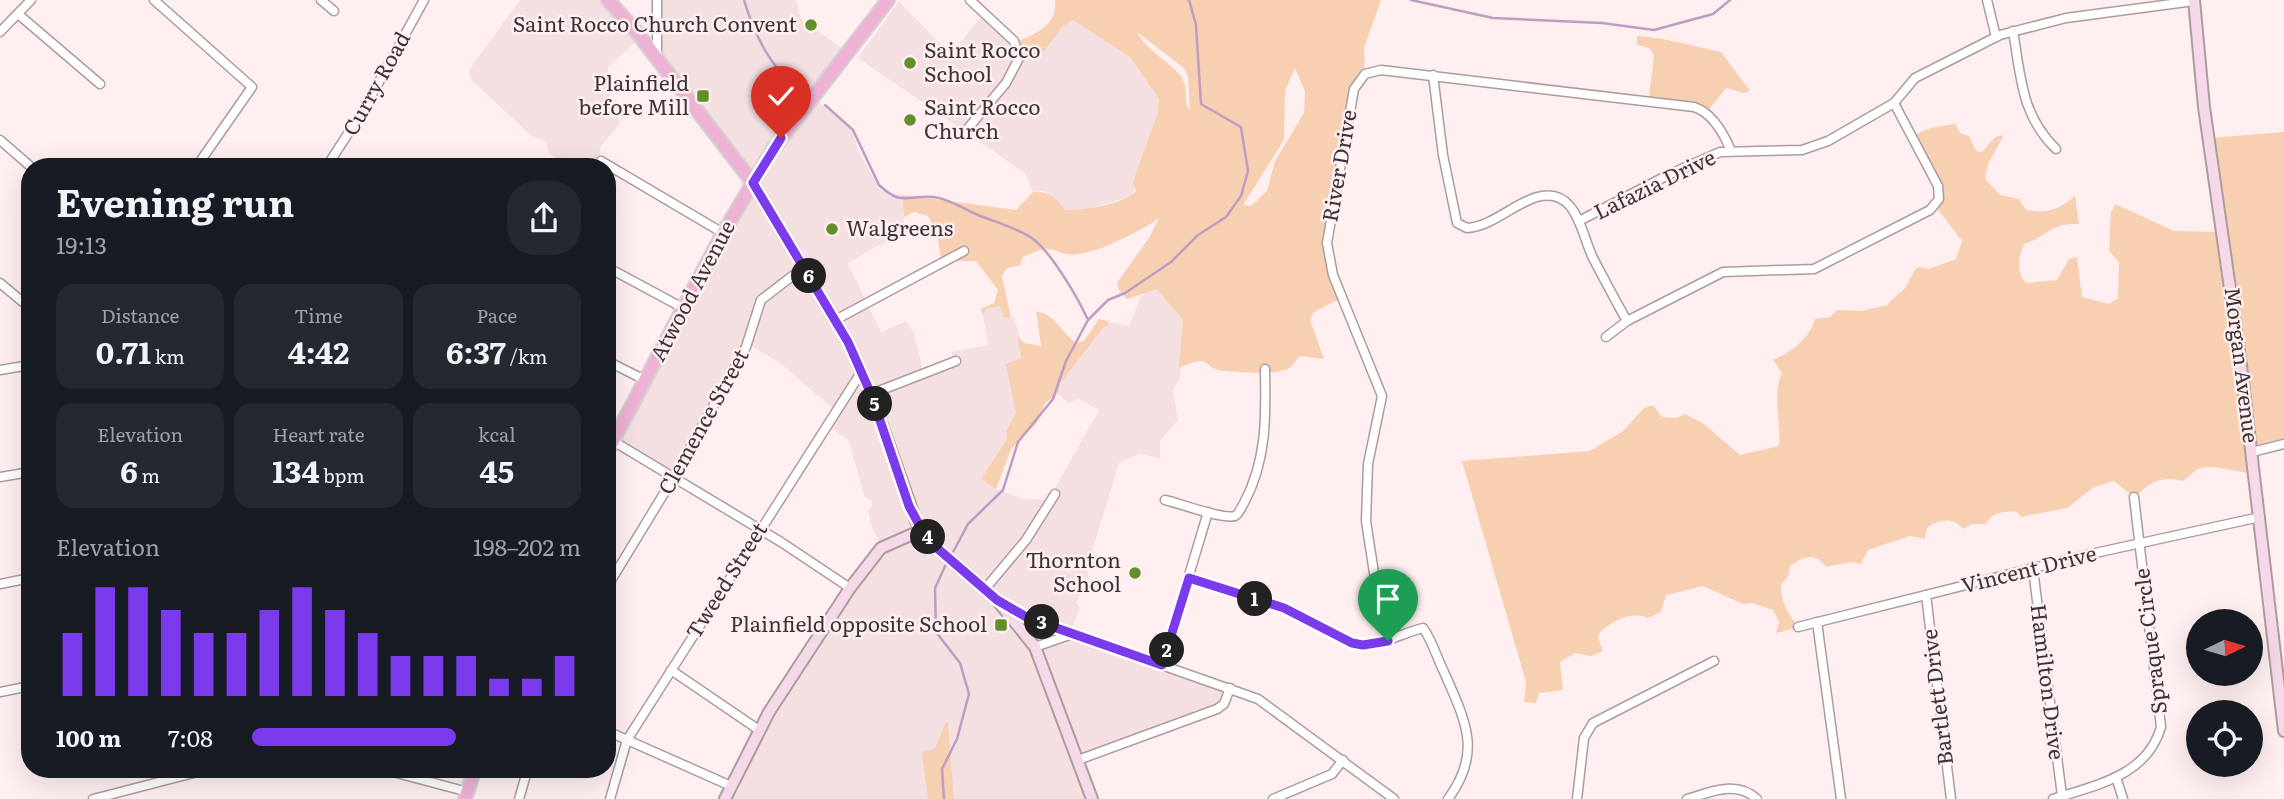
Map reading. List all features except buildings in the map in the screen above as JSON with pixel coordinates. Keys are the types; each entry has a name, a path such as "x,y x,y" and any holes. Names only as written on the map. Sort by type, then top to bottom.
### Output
{"main road":[{"path":"608,0 753,183"},
{"name":"Atwood Avenue","path":"616,435 723,233 773,149 888,0"},
{"path":"466,795 472,778"}],"street":[{"path":"0,32 31,0"},
{"path":"154,0 252,88 204,158"},
{"path":"321,0 334,12"},
{"name":"Curry Road","path":"332,158 364,109 424,0"},
{"path":"657,0 657,59"},
{"path":"964,133 1006,83 1019,58 1014,41 970,0"},
{"path":"1987,0 1996,37"},
{"name":"Lafazia Drive","path":"1581,220 1697,161 1731,151 1812,148 1894,103 1915,78 1996,37 2066,19 2194,0"},
{"name":"Morgan Avenue","path":"2194,0 2206,127 2252,452 2284,731"},
{"path":"18,14 100,84"},
{"path":"2012,32 2027,110 2037,129 2056,149"},
{"name":"River Drive","path":"1394,638 1374,573 1366,522 1368,464 1382,396 1333,275 1327,232 1354,89 1360,79 1364,74 1381,70 1695,107 1713,119 1731,151"},
{"path":"1433,75 1443,155 1460,226 1481,225 1535,198 1546,196 1564,202 1581,220 1590,253 1627,321"},
{"path":"1606,337 1627,321 1723,272 1814,269 1930,210 1939,199 1938,186 1894,103"},
{"path":"0,140 21,158"},
{"path":"616,170 723,233"},
{"path":"753,183 837,319 862,371 909,506 922,530 937,548 997,600 1035,647 1092,799"},
{"path":"837,319 964,251"},
{"name":"Clemence Street","path":"616,572 674,477 747,346 761,300 804,267"},
{"path":"616,272 683,308"},
{"path":"0,283 21,300"},
{"path":"871,394 956,361"},
{"path":"0,370 21,366"},
{"path":"616,366 645,380"},
{"path":"1166,500 1208,512 1235,516 1251,490 1264,445 1265,369"},
{"name":"Tweed Street","path":"616,777 626,740 862,371"},
{"path":"2252,452 2284,444"},
{"path":"616,449 674,477 850,588"},
{"path":"0,477 21,474"},
{"path":"985,589 1026,540 1055,494"},
{"name":"Spraque Circle","path":"2057,798 2129,772 2146,757 2161,727 2134,498"},
{"path":"1162,665 1208,512"},
{"name":"Vincent Drive","path":"1798,627 2032,569 2260,517"},
{"path":"725,799 759,730 850,588 881,548 922,530"},
{"name":"Hamilton Drive","path":"2032,569 2057,798"},
{"path":"1189,578 1284,608 1352,643 1370,645 1420,628 1425,629 1466,726 1469,750 1464,776 1448,799"},
{"path":"0,584 21,580"},
{"name":"Bartlett Drive","path":"1926,595 1951,799"},
{"path":"997,600 1028,618 1258,699 1394,799"},
{"path":"1817,622 1840,799"},
{"path":"1035,647 1075,633"},
{"path":"1577,799 1584,738 1593,723 1714,661"},
{"path":"671,670 759,730"},
{"path":"0,692 21,688"},
{"path":"1078,760 1217,709 1224,704 1230,688"},
{"path":"616,735 730,786"},
{"path":"1273,799 1332,774 1343,760"},
{"path":"2116,777 2123,799"},
{"path":"93,799 174,778"},
{"path":"416,778 466,795"},
{"path":"519,799 525,778"},
{"name":"Tweed Street","path":"610,799 616,778"},
{"path":"1687,799 1726,788 1748,792 1757,799"}],"shaded area":[{"path":"520,0 608,0 640,38 608,67 610,98 618,101 619,125 600,147 601,158 554,158 549,153 546,141 531,136 471,79 469,70"},
{"path":"658,0 796,0 801,19 847,52 814,98 853,132 858,151 880,190 890,195 902,194 905,235 875,247 848,264 881,332 906,321 914,333 923,371 955,361 951,352 988,345 983,315 986,309 1000,306 1011,318 1014,317 1020,337 1021,358 1007,364 1016,413 1006,431 1007,439 981,479 998,490 1025,499 1047,500 1051,495 1099,410 1079,399 1068,403 1058,393 1060,384 1108,322 1129,326 1141,297 1154,284 1183,320 1180,379 1173,390 1178,420 1160,441 1160,458 1139,454 1119,463 1087,568 1089,578 1076,603 1080,608 1072,629 1228,687 1225,702 1080,760 1093,799 954,799 948,723 944,724 935,748 923,753 928,799 727,799 760,730 883,548 872,528 868,510 872,507 872,501 864,496 849,441 829,426 836,411 780,363 750,345 672,474 616,440 751,183 661,64"},
{"path":"1055,0 1381,0 1364,48 1365,75 1355,89 1329,249 1341,298 1314,312 1310,320 1324,359 1300,356 1289,368 1267,373 1217,370 1202,361 1179,368 1183,320 1157,289 1127,299 1118,289 1117,283 1149,238 1159,218 1098,249 1070,254 1043,249 1022,258 1021,265 1007,268 1002,276 1011,318 1004,317 1000,306 986,309 983,315 981,309 994,303 998,290 976,261 958,261 942,266 937,233 928,216 914,212 904,217 902,195 1016,210 1033,192 1039,192 1052,196 1065,210 1073,210 1123,200 1136,191 1133,182 1157,115 1159,99 1130,57 1073,20 1063,26 1044,51 1020,55 1016,42 1044,27 1055,9","holes":["1137,32 1184,68 1188,76 1190,111 1183,79","1295,68 1305,91 1304,113 1275,161 1267,191 1251,206 1243,205 1284,140 1285,91"]},
{"path":"899,1 951,55 984,13 1019,50 1044,51 1063,26 1073,19 1130,57 1159,99 1157,115 1132,196 1082,211 1065,210 1044,191 1033,192 1025,173 858,58"},
{"path":"1637,36 1721,52 1750,91 1744,93 1726,88 1707,112 1649,98 1654,55 1649,48 1637,45"},
{"path":"1955,124 1960,133 1969,136 1976,151 1982,152 1995,137 2004,135 1988,164 1985,179 2000,195 2019,199 2026,210 2040,211 2058,208 2075,196 2079,224 2055,228 2024,244 2019,264 2026,283 2057,280 2069,259 2077,257 2082,297 2109,304 2118,298 2119,262 2109,251 2111,212 2115,204 2174,231 2221,232 2210,138 2284,132 2284,444 2255,452 2254,473 2213,467 2201,468 2182,481 2168,479 2156,482 2135,498 2114,481 2094,487 2067,508 2021,517 2017,512 2003,512 1992,517 1986,524 1972,524 1963,529 1951,521 1936,523 1927,528 1925,539 1910,536 1868,550 1861,564 1852,562 1826,567 1818,559 1805,558 1790,566 1788,577 1781,584 1786,607 1799,627 1776,633 1779,622 1773,610 1752,603 1743,604 1703,586 1666,595 1661,612 1648,618 1629,616 1600,632 1598,638 1603,651 1591,656 1575,653 1560,662 1563,690 1539,693 1536,703 1524,702 1526,682 1462,461 1590,451 1623,431 1644,408 1653,405 1662,417 1677,418 1685,414 1704,424 1740,455 1779,446 1777,399 1782,373 1773,360 1799,344 1809,333 1815,319 1830,317 1837,310 1861,311 1888,305 1905,288 1918,267 1929,269 1956,259 1962,241 1936,207 1940,199 1913,136 1930,128"},
{"path":"1036,311 1049,316 1076,343 1084,341 1099,319 1108,321 1108,326 1103,328 1060,384 1058,393 1045,403 1037,423 1011,449 996,489 981,479 1007,439 1006,431 1016,413 1006,364 1021,358 1018,337 1024,343 1041,346"},
{"path":"945,723 948,723 954,799 928,799 922,753 935,748"}],"waterway":[{"path":"744,0 765,50 780,72 800,90"},
{"path":"952,554 968,524 1003,490 1018,442 1053,399 1066,361 1088,320 1108,300 1125,293 1171,262 1198,235 1226,217 1241,196 1248,171 1241,127 1201,104 1196,25 1189,0"},
{"path":"1411,0 1493,18 1602,23 1654,30 1713,14 1730,0"},
{"path":"825,105 853,130 879,185 902,198 944,199 1027,235 1040,245 1056,264 1087,318"},
{"path":"944,799 942,769 957,739 969,694 960,663 936,632 935,588 948,560"}],"place":[{"name":"Saint Rocco Church Convent","path":"811,25"},
{"name":"Saint Rocco School","path":"910,63"},
{"name":"Plainfield before Mill","path":"703,96"},
{"name":"Saint Rocco Church","path":"910,120"},
{"name":"Walgreens","path":"832,229"},
{"name":"Thornton School","path":"1135,573"},
{"name":"Plainfield opposite School","path":"1001,625"}],"route":[{"path":"781,138 753,183 837,319 871,394 916,522 937,548 997,600 1028,618 1059,626 1162,665 1189,578 1284,608 1352,643 1370,645 1388,641"}]}
